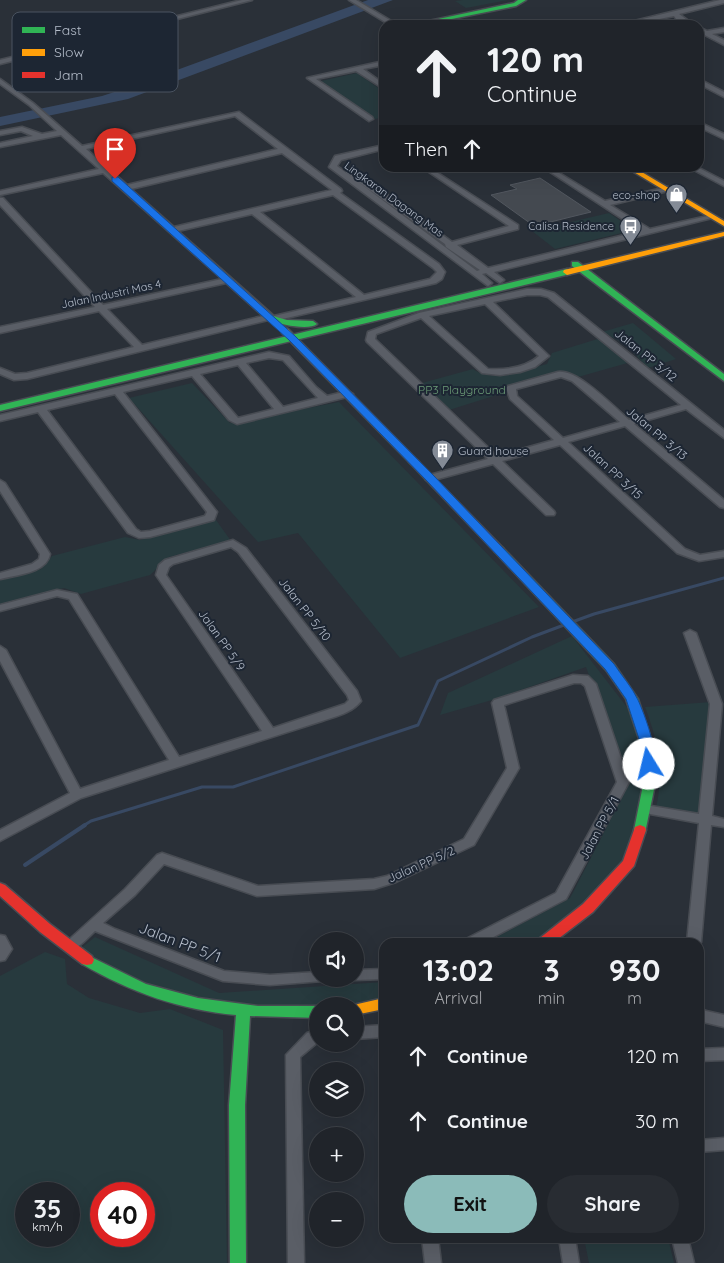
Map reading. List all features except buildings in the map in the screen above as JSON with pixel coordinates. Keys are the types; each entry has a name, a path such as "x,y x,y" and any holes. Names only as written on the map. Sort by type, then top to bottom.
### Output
{"street":[{"path":"178,18 249,0"},
{"path":"438,20 516,4 522,0"},
{"path":"646,20 724,1"},
{"path":"355,2 386,20"},
{"path":"675,14 684,20"},
{"path":"706,33 724,30"},
{"path":"706,33 724,43"},
{"path":"369,118 310,78 379,64"},
{"path":"357,68 379,83"},
{"path":"0,81 12,90"},
{"path":"704,84 724,95"},
{"path":"15,92 63,132 272,318 430,478 561,618 610,667 632,699 648,748 650,780 643,822 629,863 588,908 550,938"},
{"path":"81,148 236,114 338,191 172,230"},
{"path":"704,127 724,137"},
{"path":"0,133 22,129 43,137"},
{"path":"0,146 63,132"},
{"path":"334,163 338,158 379,148"},
{"path":"125,188 284,150"},
{"name":"Lingkaran Dagang Mas","path":"488,283 333,167 334,163 342,166 453,244 500,280"},
{"path":"0,193 105,170"},
{"path":"432,172 515,227 441,248"},
{"path":"553,172 648,232"},
{"path":"637,172 720,221"},
{"path":"702,172 724,184"},
{"path":"604,204 665,189"},
{"path":"0,371 14,377 27,376 433,281 440,277 441,272 334,192"},
{"path":"0,200 140,349"},
{"path":"254,211 362,298"},
{"path":"477,273 648,232 720,221"},
{"path":"0,408 266,344 288,334 562,273 584,264 720,221"},
{"path":"272,318 286,323 316,328 500,280 614,260 724,234"},
{"path":"607,275 607,270 614,260"},
{"path":"584,264 607,275 724,364"},
{"path":"584,264 593,278 724,378"},
{"path":"562,273 593,278"},
{"name":"Jalan Industri Mas 4","path":"0,330 228,280"},
{"name":"Jalan PP 3/12","path":"486,300 527,292 541,292 551,295 724,435"},
{"path":"422,315 485,371 498,373 516,369 538,363 544,356 486,300 422,315 372,332 370,340 550,513"},
{"path":"303,349 306,341 316,328"},
{"path":"266,344 281,344 303,349"},
{"path":"0,418 270,355 286,358 326,400"},
{"path":"240,362 281,411"},
{"path":"194,372 232,418 237,421 348,394"},
{"name":"Jalan PP 3/13","path":"513,397 511,388 531,381 561,374 575,379 724,505"},
{"path":"41,409 132,531 139,534 150,534 205,520 212,516 212,512 117,390"},
{"name":"Jalan PP 3/15","path":"513,397 681,551 699,558 724,554"},
{"path":"430,478 688,406"},
{"path":"0,483 45,554 44,560 36,566 0,576"},
{"name":"Jalan PP 5/9","path":"233,543 169,562 164,565 161,575 270,733"},
{"name":"Jalan PP 5/10","path":"233,543 242,550 353,694 355,701 349,707 270,733"},
{"path":"0,608 57,593 73,596 176,762"},
{"path":"690,633 720,704 695,916 694,938"},
{"path":"0,650 77,795"},
{"name":"Jalan PP 5/1","path":"481,938 561,896 623,782 590,684 584,679 573,679 541,690"},
{"name":"Jalan PP 5/2","path":"93,924 130,892 162,858 178,862 246,888 270,891 374,884 390,879 469,842 476,834 513,768 498,703 541,690"},
{"path":"0,836 77,795 270,733"},
{"path":"645,809 724,824"},
{"path":"0,888 40,924 69,946 131,984 185,1001 243,1011 292,1014 309,1013"},
{"path":"69,946 93,924"},
{"name":"Jalan PP 5/1","path":"93,924 110,933 223,976 270,980 309,978"},
{"path":"0,940 5,949 0,956"},
{"path":"364,975 379,974"},
{"path":"364,1007 379,1004"},
{"path":"238,1263 238,1111 240,1034 243,1011"},
{"path":"704,1016 724,1021"},
{"path":"364,1032 379,1031"},
{"path":"296,1263 293,1055 309,1040"},
{"path":"704,1055 724,1054"},
{"path":"704,1146 724,1144"},
{"path":"431,1243 433,1263"},
{"path":"568,1243 571,1263"},
{"path":"681,1243 686,1263"}],"green space":[{"path":"508,0 466,8 455,1"},
{"path":"357,73 379,88 379,118 375,119 321,81"},
{"path":"609,213 634,230 555,249 532,231"},
{"path":"633,323 676,359 648,368 625,344 602,332"},
{"name":"PP3 Playground","path":"604,337 631,362 578,377 561,373 505,388 500,394 449,410 422,383 473,369 481,373 499,376 519,372 547,364 552,353"},
{"path":"192,383 230,423 339,402 539,607 400,658 298,533 258,542 129,398"},
{"path":"216,520 231,541 169,557 150,575 81,594 64,588 0,605 0,580 41,569 52,556 125,537 140,540"},
{"path":"572,636 633,715 645,773 638,823 622,865 556,929 541,938 495,938 570,898 629,784 586,667 492,700 440,715 448,693"},
{"path":"711,702 702,817 656,808 659,782 658,757 645,707"},
{"path":"95,937 219,993 309,987 364,987 364,983 379,982 379,999 364,1002 364,997 309,997 309,1007 288,1009 187,997 129,979 80,949"},
{"path":"45,952 65,959 67,984 89,998 140,1013 170,1009 223,1030 227,1263 0,1263 0,976"},
{"path":"585,1243 669,1243 674,1263 589,1263"}],"water":[{"path":"368,0 393,0 178,80 178,70"},
{"path":"114,92 147,92 128,99 0,126 0,117"}],"waterway":[{"path":"572,622 594,614 724,578"},
{"path":"83,826 91,821 202,787 233,787 418,725 438,681 532,637 564,625"},
{"path":"25,865 85,825"}],"traffic: fast":[{"path":"438,20 516,4 523,0"},
{"path":"575,264 724,378"},
{"path":"0,408 567,272"},
{"path":"273,319 286,323 313,324"},
{"path":"499,550 610,667 632,699 648,748 650,780 640,830"},
{"path":"87,960 141,988 198,1004 228,1009 309,1012"},
{"path":"238,1263 237,1105 243,1011"}],"traffic: slow":[{"path":"637,172 724,224"},
{"path":"567,272 724,234"},
{"path":"285,331 414,462"},
{"path":"364,1007 379,1004"}],"traffic: jam":[{"path":"414,462 499,550"},
{"path":"550,938 588,908 629,863 640,830"},
{"path":"0,888 45,928 87,960"}],"place":[{"name":"eco-shop","path":"676,214"},
{"name":"Calisa Residence","path":"630,245"},
{"name":"Guard house","path":"442,469"}],"route":[{"path":"115,179 292,338 430,478 561,618 610,667 632,699 648,748 649,764"}]}
